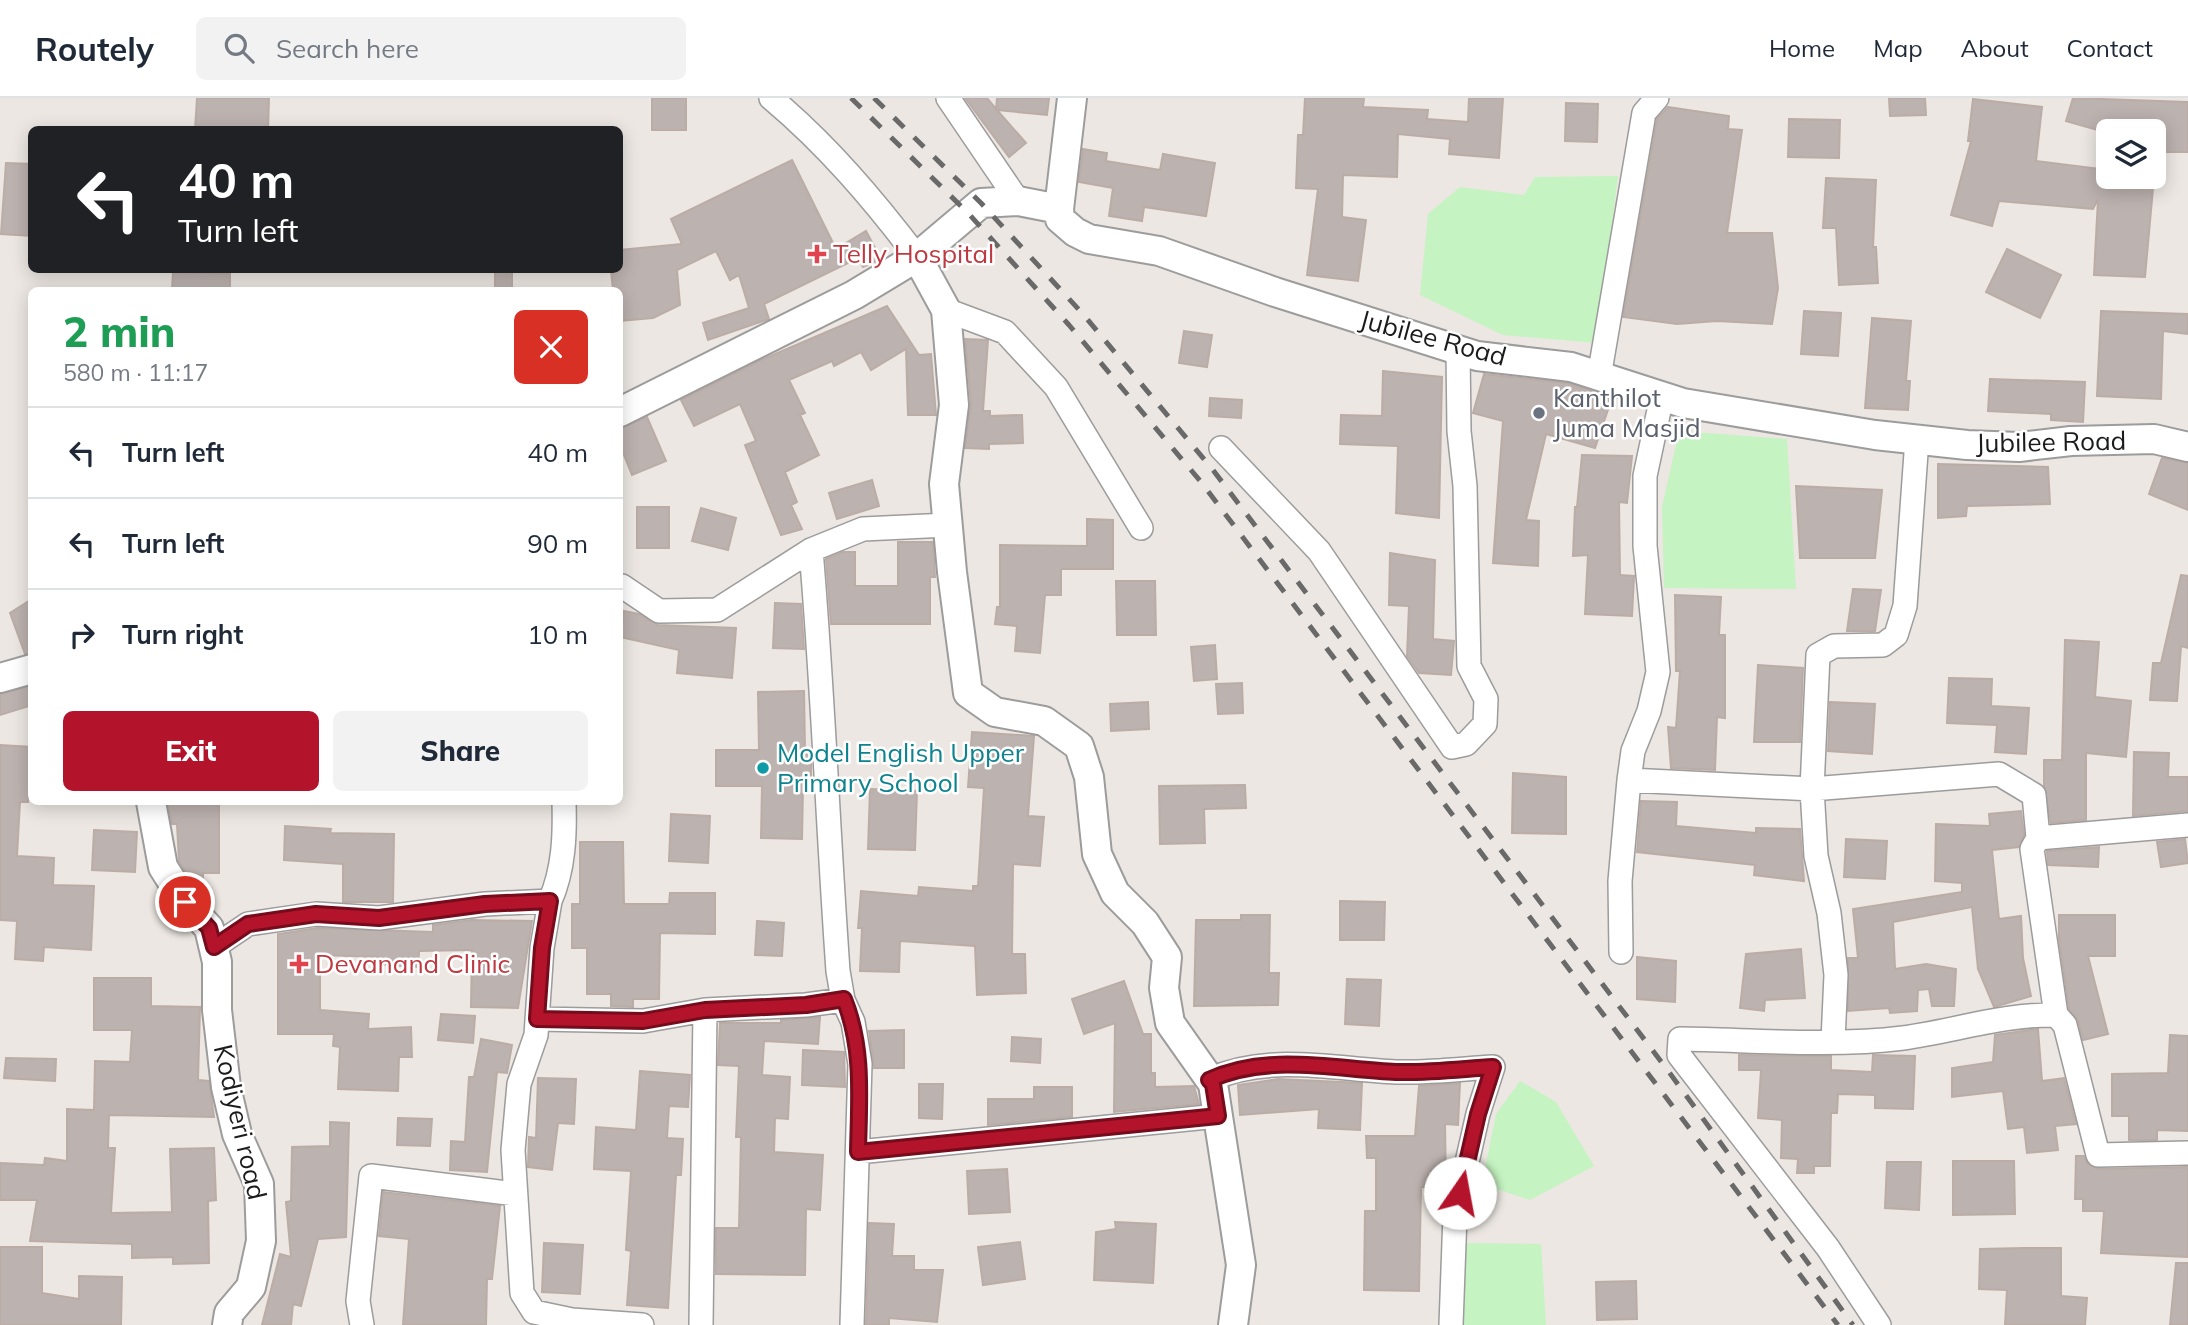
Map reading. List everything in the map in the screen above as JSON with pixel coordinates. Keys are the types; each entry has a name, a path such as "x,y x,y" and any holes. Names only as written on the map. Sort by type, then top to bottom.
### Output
{"street":[{"path":"771,98 806,127 863,188 916,257 946,310 954,405 944,484 968,693 995,712 1044,721 1079,746 1089,777 1097,854 1115,893 1145,923 1167,957 1164,988 1170,1023 1213,1084 1241,1265 1233,1325"},
{"path":"948,98 1018,201"},
{"path":"623,410 854,295 916,257 981,203 1018,201 1059,209 1072,98"},
{"path":"1599,377 1644,113 1657,98"},
{"name":"Jubilee Road","path":"1059,209 1060,219 1074,232 1089,239 1159,251 1275,292 1477,356 1571,367 1661,396 1779,420 1917,439 2019,447 2071,441 2154,439 2188,447"},
{"path":"946,310 1005,332 1056,387 1141,528"},
{"path":"1221,448 1319,551 1452,747 1466,744 1485,724 1486,699 1469,666 1466,509 1459,431 1458,350"},
{"path":"1621,952 1620,881 1629,780 1633,751 1649,711 1658,672 1645,546 1645,476 1661,396"},
{"path":"1833,1041 1836,975 1829,913 1816,856 1812,789 1818,655 1834,646 1883,645 1896,635 1902,615 1917,439"},
{"path":"623,591 659,611 717,610 811,550 863,529 948,525"},
{"path":"811,550 823,684 821,728 838,971 844,999 853,1022 860,1064 852,1325"},
{"path":"0,678 28,670"},
{"path":"1629,780 1812,789 1999,774 2034,795 2038,838 2032,849 2056,1016 2065,1025 2098,1155 2188,1153"},
{"name":"Kodiyeri road","path":"152,805 163,867 185,902 209,928 214,947 226,1087 237,1134 259,1184 261,1241 251,1287 229,1313 227,1325"},
{"path":"564,805 565,834 558,883 550,901 542,948 536,1035 519,1084 513,1150 522,1254 522,1293 534,1312 572,1320 642,1325"},
{"path":"2038,838 2188,825"},
{"path":"214,947 248,924 316,914 379,918 485,904 550,901"},
{"path":"537,1019 643,1021 705,1010 806,1005 844,999"},
{"path":"701,1325 705,1010"},
{"path":"1879,1325 1828,1248 1679,1055 1680,1040 1833,1041 1903,1038 2029,1014 2056,1016"},
{"path":"1209,1080 1231,1070 1314,1063 1397,1072 1493,1067 1478,1114 1455,1215 1451,1325"},
{"path":"858,1152 1218,1116"},
{"path":"362,1325 358,1301 371,1177 515,1194"}],"green space":[{"path":"1618,176 1597,343 1503,335 1420,295 1428,214 1460,187 1524,195 1535,177"},
{"path":"1679,431 1787,439 1796,589 1664,588 1662,507"},
{"path":"1520,1081 1556,1102 1594,1166 1530,1200 1482,1184 1496,1114"},
{"path":"1466,1243 1541,1244 1546,1325 1462,1325"}],"building":[{"path":"197,98 269,98 268,126 195,126"},
{"path":"652,98 686,98 686,130 652,130"},
{"path":"965,98 987,98 996,109 997,98 1049,98 1047,115 997,110 1026,143 1009,157"},
{"path":"1305,98 1364,98 1363,107 1428,110 1427,119 1468,122 1469,98 1503,98 1499,158 1449,154 1450,139 1398,134 1397,177 1343,175 1342,217 1366,220 1358,281 1307,275 1318,189 1296,188 1298,135 1303,135"},
{"path":"1889,98 1925,98 1926,115 1890,116"},
{"path":"2073,98 2188,102 2188,152 2166,152 2166,119 2096,119 2096,130 2066,121"},
{"path":"1973,99 2042,107 2036,161 2096,168 2096,189 2153,189 2145,277 2094,275 2098,199 2093,209 1999,201 1992,226 1951,215 1971,141 1968,141"},
{"path":"1566,103 1598,104 1597,142 1565,141"},
{"path":"1668,107 1729,116 1728,129 1742,130 1727,233 1772,233 1778,288 1772,324 1717,321 1677,324 1623,317 1657,119"},
{"path":"1789,119 1840,120 1839,158 1788,157"},
{"path":"1083,149 1107,153 1106,161 1160,170 1163,154 1215,163 1206,216 1144,207 1142,221 1109,216 1113,188 1079,182"},
{"path":"792,160 836,249 866,231 881,259 863,267 858,258 764,304 769,319 708,340 703,323 749,308 739,275 730,280 716,251 677,270 680,305 653,318 623,321 623,287 613,287 611,273 623,273 623,250 682,244 671,219"},
{"path":"6,163 28,164 28,236 1,234"},
{"path":"1826,178 1876,180 1873,247 1876,247 1878,283 1839,285 1836,228 1823,228"},
{"path":"2007,249 2061,275 2040,318 1986,292"},
{"path":"173,273 230,274 230,287 172,287"},
{"path":"495,273 512,273 512,287 495,287"},
{"path":"887,306 919,355 931,354 936,415 908,415 906,349 871,370 861,352 834,366 832,361 789,380 805,413 800,415 819,455 785,472 797,502 791,505 802,529 781,535 745,445 756,441 740,404 694,426 681,400 761,360"},
{"path":"1804,311 1841,313 1838,356 1801,354"},
{"path":"2101,311 2188,314 2188,334 2163,331 2161,399 2097,396"},
{"path":"1872,318 1911,321 1906,381 1910,381 1908,410 1865,408"},
{"path":"1184,331 1212,335 1207,367 1179,363"},
{"path":"965,339 988,340 983,411 990,411 990,416 1022,415 1023,443 989,444 989,449 965,448 971,404"},
{"path":"1383,371 1442,377 1439,518 1396,513 1398,446 1340,444 1341,415 1382,416"},
{"path":"1484,374 1567,383 1612,398 1595,448 1546,434 1526,520 1539,521 1538,566 1493,563 1503,421 1473,413"},
{"path":"1990,379 2085,382 2083,422 2051,420 2051,414 1988,411"},
{"path":"1210,398 1242,400 1241,418 1209,416"},
{"path":"647,417 666,461 632,475 623,452 623,428"},
{"path":"1582,455 1632,456 1627,503 1619,502 1620,575 1634,576 1632,616 1585,614 1588,555 1573,556 1575,507"},
{"path":"2162,458 2188,463 2188,510 2149,494"},
{"path":"1938,464 2048,467 2050,504 1967,506 1966,516 1938,518"},
{"path":"872,480 879,506 837,519 829,493"},
{"path":"1796,486 1882,490 1875,558 1800,558"},
{"path":"637,507 669,507 669,548 637,548"},
{"path":"701,508 736,518 728,550 692,541"},
{"path":"1087,519 1113,520 1113,569 1061,569 1061,595 1045,595 1040,653 1015,651 1017,626 995,624 997,607 1000,607 1000,545 1087,546"},
{"path":"898,542 933,542 935,577 930,577 930,624 831,624 826,559 843,552 855,552 855,586 898,586"},
{"path":"1390,553 1435,560 1433,639 1454,641 1451,675 1419,673 1407,656 1409,606 1389,605"},
{"path":"2181,575 2188,576 2188,648 2181,646 2177,701 2150,700 2153,663 2161,663"},
{"path":"1116,581 1155,581 1156,635 1117,635"},
{"path":"1853,589 1881,590 1875,631 1847,631"},
{"path":"1675,595 1721,597 1719,635 1725,635 1725,718 1717,717 1715,770 1671,768 1668,727 1676,728 1680,671 1676,671"},
{"path":"28,602 28,654 25,654 10,613"},
{"path":"775,603 801,604 804,649 773,648"},
{"path":"624,611 639,614 658,625 736,628 732,678 677,673 679,650 623,638"},
{"path":"2065,640 2099,642 2095,697 2131,701 2126,757 2086,753 2086,820 2051,823 2044,786 2044,760 2062,760"},
{"path":"1215,645 1217,679 1194,681 1191,647"},
{"path":"1758,665 1803,668 1800,742 1754,742"},
{"path":"1949,678 1992,679 1991,706 2029,708 2026,754 1995,752 1997,725 1947,723"},
{"path":"1242,683 1243,713 1218,714 1216,684"},
{"path":"28,687 28,706 0,715 0,694"},
{"path":"804,691 805,751 811,751 811,787 803,786 802,839 761,838 762,786 716,786 716,750 759,750 758,692"},
{"path":"1148,702 1149,729 1111,731 1110,704"},
{"path":"1830,702 1875,704 1872,754 1828,751"},
{"path":"972,732 1034,736 1028,816 1044,817 1040,866 1013,864 1012,954 1025,954 1026,993 977,995 975,946 900,941 899,972 860,971 862,928 858,928 861,891 918,896 919,887 973,891 973,886 978,886 984,788 968,787"},
{"path":"0,745 28,747 28,802 20,802 17,856 54,858 53,885 94,886 91,950 44,947 43,961 15,959 17,921 0,920"},
{"path":"2134,752 2169,753 2168,777 2188,777 2188,811 2133,816"},
{"path":"1513,773 1566,777 1566,834 1512,833"},
{"path":"1245,785 1246,808 1204,809 1205,843 1160,844 1159,786"},
{"path":"870,789 917,791 915,850 868,849"},
{"path":"1641,801 1677,802 1676,826 1756,833 1756,828 1800,829 1804,881 1754,875 1755,865 1637,852"},
{"path":"169,805 219,805 219,873 203,873 203,882 192,882 179,861 177,824 172,824"},
{"path":"2021,811 2024,835 2019,847 1992,850 1999,919 2021,916 2023,958 2031,996 1994,1007 1978,969 1972,907 1893,922 1895,969 1926,964 1956,969 1954,1006 1932,1006 1929,989 1918,990 1917,1011 1890,1013 1889,1008 1848,1011 1848,958 1858,958 1853,909 1962,892 1962,883 1935,881 1936,824 1990,826 1989,814"},
{"path":"671,814 710,816 708,863 669,861"},
{"path":"285,826 331,829 330,833 394,834 393,902 343,902 343,864 284,860"},
{"path":"94,830 137,832 135,872 92,870"},
{"path":"1846,839 1887,841 1885,879 1844,877"},
{"path":"2185,839 2188,863 2161,867 2157,842"},
{"path":"580,842 623,842 624,904 669,904 670,893 715,893 715,934 660,933 659,999 633,999 633,1007 611,1006 611,994 587,994 587,948 572,948 572,904 580,904"},
{"path":"2099,847 2098,867 2048,865 2047,851"},
{"path":"1340,901 1385,902 1384,940 1340,940"},
{"path":"1241,915 1270,915 1269,973 1279,973 1278,1005 1194,1006 1196,920 1241,920"},
{"path":"2059,915 2115,915 2115,956 2088,956 2108,1034 2083,1040 2078,1021 2069,1009 2059,939"},
{"path":"472,920 532,921 518,1008 471,1007 472,950 419,951 418,967 379,964 379,957 320,955 320,1010 369,1014 368,1029 411,1027 412,1057 399,1057 398,1091 338,1089 340,1047 333,1046 334,1034 278,1034 278,934 317,928 433,932 433,925"},
{"path":"757,921 784,923 782,956 755,955"},
{"path":"1801,949 1805,998 1765,1000 1764,1011 1740,1008 1746,954"},
{"path":"1637,957 1676,961 1675,1002 1637,999"},
{"path":"94,978 151,978 151,1006 200,1007 198,1080 209,1081 214,1117 109,1115 108,1148 115,1148 111,1213 172,1212 170,1149 214,1148 216,1200 208,1201 209,1263 173,1264 173,1257 132,1258 132,1244 30,1241 37,1200 0,1200 0,1163 44,1165 45,1158 67,1161 67,1109 94,1110 95,1061 130,1062 132,1030 94,1030"},
{"path":"1347,979 1381,980 1379,1026 1345,1024"},
{"path":"1124,981 1143,1034 1151,1034 1151,1073 1155,1073 1155,1087 1194,1086 1199,1104 1114,1112 1115,1023 1084,1034 1072,999"},
{"path":"441,1014 475,1016 473,1043 438,1040"},
{"path":"820,1017 818,1044 764,1041 762,1075 790,1077 788,1119 775,1118 774,1152 823,1155 820,1210 806,1209 805,1275 716,1274 716,1228 739,1228 741,1137 736,1137 739,1066 718,1065 720,1023 781,1023 781,1020"},
{"path":"2038,1029 2042,1081 2064,1078 2076,1124 2055,1126 2058,1150 2027,1153 2024,1127 2008,1129 2003,1091 1952,1097 1952,1068 1993,1062 1995,1035"},
{"path":"904,1030 904,1068 874,1068 869,1031"},
{"path":"2170,1035 2188,1036 2188,1131 2157,1130 2157,1140 2129,1140 2129,1116 2112,1116 2112,1074 2168,1073"},
{"path":"1012,1037 1041,1039 1040,1063 1011,1061"},
{"path":"481,1039 512,1045 507,1073 497,1072 487,1172 450,1170 451,1141 465,1142 469,1077 474,1077"},
{"path":"803,1050 844,1052 845,1087 802,1085"},
{"path":"1739,1055 1831,1056 1831,1070 1872,1072 1873,1055 1915,1056 1913,1109 1875,1108 1875,1095 1838,1094 1837,1113 1831,1113 1830,1166 1814,1166 1814,1173 1797,1173 1798,1159 1781,1158 1782,1120 1758,1118 1761,1070 1739,1070"},
{"path":"6,1058 56,1059 55,1081 4,1078"},
{"path":"640,1071 690,1075 688,1107 669,1106 667,1138 683,1139 681,1175 676,1175 668,1308 627,1305 631,1251 626,1250 631,1171 594,1169 596,1127 636,1130"},
{"path":"538,1078 576,1079 574,1124 558,1123 552,1170 528,1167 529,1137 536,1138"},
{"path":"1278,1079 1362,1083 1360,1130 1318,1128 1319,1109 1240,1115 1238,1085"},
{"path":"1460,1083 1458,1125 1445,1124 1446,1187 1421,1187 1419,1291 1364,1290 1365,1211 1376,1211 1376,1158 1367,1158 1366,1136 1415,1136 1419,1086"},
{"path":"919,1084 943,1084 942,1119 919,1118"},
{"path":"1034,1087 1072,1087 1072,1117 988,1125 988,1099 1034,1099"},
{"path":"398,1118 432,1119 430,1146 397,1145"},
{"path":"330,1122 349,1123 346,1237 318,1239 301,1306 293,1304 291,1325 262,1325 280,1254 291,1257 286,1202 291,1201 292,1147 330,1146"},
{"path":"2076,1156 2084,1156 2088,1164 2098,1169 2188,1167 2188,1257 2101,1253 2104,1211 2083,1211 2083,1199 2075,1199"},
{"path":"1953,1161 2014,1161 2015,1214 1953,1215"},
{"path":"1887,1162 1921,1162 1919,1210 1885,1208"},
{"path":"1007,1169 1010,1212 969,1214 967,1171"},
{"path":"383,1192 500,1206 492,1279 487,1279 486,1325 403,1325 409,1239 379,1236"},
{"path":"1115,1222 1156,1224 1153,1283 1094,1280 1096,1232 1116,1229"},
{"path":"869,1223 894,1224 892,1256 914,1256 914,1270 943,1270 937,1322 889,1318 889,1325 866,1325"},
{"path":"1020,1242 1025,1279 983,1285 978,1247"},
{"path":"544,1243 583,1245 580,1294 542,1292"},
{"path":"0,1247 42,1247 42,1293 79,1299 79,1276 122,1277 121,1325 0,1325"},
{"path":"2061,1248 2061,1296 2087,1298 2085,1325 2005,1325 2007,1290 1979,1289 1980,1249"},
{"path":"2176,1263 2188,1263 2188,1325 2170,1325"},
{"path":"1636,1281 1637,1319 1597,1320 1596,1282"}],"railway":[{"path":"851,98 968,213 1069,325 1201,482 1838,1325"},
{"path":"874,98 981,203 1082,313 1213,470 1669,1072 1853,1325"}],"place":[{"name":"Telly Hospital","path":"817,254"},
{"name":"Kanthilot Juma Masjid","path":"1539,413"},
{"name":"Model English Upper Primary School","path":"763,768"},
{"name":"Devanand Clinic","path":"299,964"}],"route":[{"path":"185,902 209,928 214,947 248,924 316,914 379,918 485,904 550,901 542,948 537,1019 643,1021 705,1010 806,1005 844,999 853,1022 860,1064 858,1152 1218,1116 1213,1084 1209,1080 1231,1070 1314,1063 1397,1072 1493,1067 1478,1114 1460,1193"}]}
